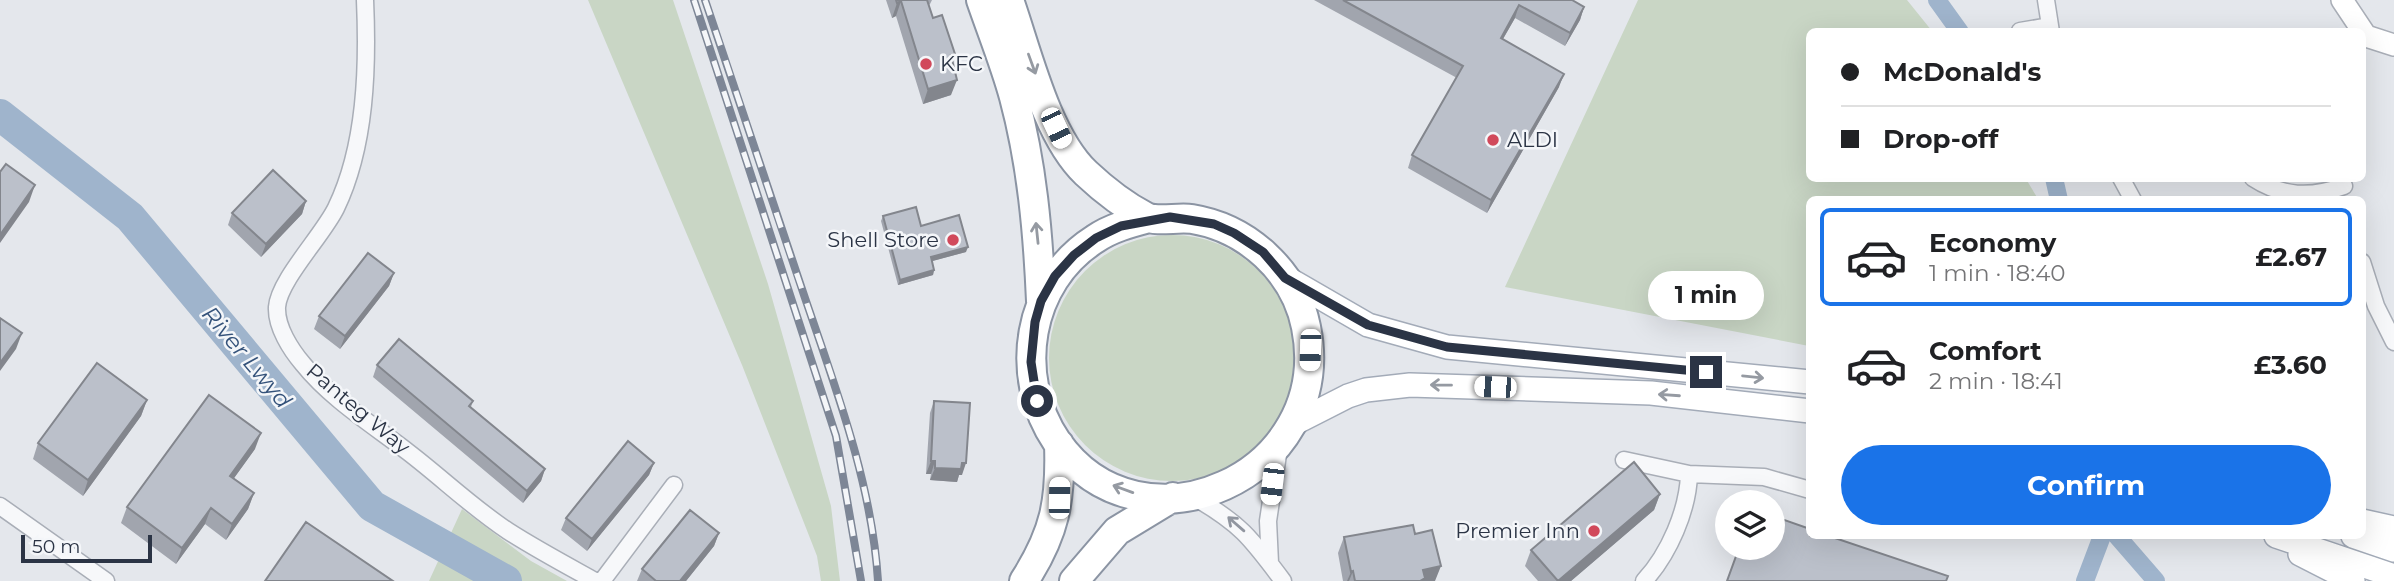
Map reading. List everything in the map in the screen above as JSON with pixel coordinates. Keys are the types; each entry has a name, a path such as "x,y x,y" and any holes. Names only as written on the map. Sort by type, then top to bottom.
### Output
{"highway":[{"path":"981,0 1013,96 1025,144 1039,251 1041,301 1032,350 1032,375 1042,414 1059,444 1086,470 1110,484 1136,494 1183,497"},
{"path":"1009,0 1048,111 1064,145 1082,170 1103,188 1149,218"},
{"path":"1041,301 1055,276 1081,249 1121,226 1149,218 1192,219 1234,233 1263,252 1285,278 1302,312 1310,350 1306,388 1286,434 1241,478 1183,497 1117,531 1074,581"},
{"path":"1024,581 1052,530 1059,498 1059,444"}],"main road":[{"path":"1285,278 1368,325 1447,347 1806,382"},
{"path":"1286,434 1348,396 1366,390 1410,385 1662,394 1806,411"},
{"path":"2366,522 2394,528"},
{"path":"2275,539 2325,569 2353,581"},
{"path":"2285,539 2394,576"},
{"path":"2362,539 2394,550"}],"street":[{"name":"Panteg Way","path":"365,0 367,47 351,164 337,207 283,288 277,308 283,332 303,365 368,421 506,529 595,581"},
{"path":"2046,0 2051,28"},
{"path":"2342,0 2357,28"},
{"path":"2366,42 2394,45"},
{"path":"2259,182 2266,187 2295,195 2317,194 2344,188"},
{"path":"2366,275 2376,306 2394,342"},
{"path":"1270,564 1268,521 1286,434"},
{"path":"1624,460 1689,474 1764,477 1806,489"},
{"path":"1644,581 1672,536 1688,499 1689,474"},
{"path":"602,581 674,485"},
{"path":"1183,497 1232,519 1251,537 1283,581"},
{"path":"0,506 106,581"}],"green space":[{"path":"588,0 673,0 768,284 831,506 840,581 821,581 817,556 742,365"},
{"path":"1638,0 1907,0 1930,28 1806,28 1806,182 2028,182 2036,196 1806,196 1806,345 1505,287"},
{"path":"1172,235 1196,237 1219,244 1259,271 1286,311 1293,334 1293,382 1286,405 1259,445 1219,472 1196,479 1172,481 1148,479 1125,472 1085,445 1058,405 1051,382 1049,358 1051,334 1058,311 1085,271 1125,244 1148,237"},
{"path":"462,509 531,561 567,581 429,581"}],"building":[{"path":"896,0 927,0 933,18 942,15 955,54 951,55 957,80 928,89 901,1 897,3"},
{"path":"1343,0 1572,0 1584,7 1570,33 1519,5 1501,38 1564,74 1491,200 1412,155 1463,66"},
{"path":"6,164 35,185 0,235 0,172"},
{"path":"273,170 306,201 266,244 232,213"},
{"path":"916,207 921,226 959,215 968,247 931,257 934,270 900,280 883,216"},
{"path":"368,253 394,273 345,336 319,316"},
{"path":"0,318 22,333 0,363"},
{"path":"399,339 473,401 469,406 545,469 527,491 377,365"},
{"path":"97,363 147,400 88,480 38,443"},
{"path":"209,395 261,433 230,476 254,493 232,524 211,508 182,548 127,507"},
{"path":"934,401 970,403 966,463 962,463 961,469 935,468 935,461 931,461"},
{"path":"628,441 654,463 592,539 566,518"},
{"path":"1634,462 1660,494 1558,581 1531,550"},
{"path":"690,510 719,533 680,581 656,581 642,569"},
{"path":"1785,520 1806,528 1806,539 1838,539 1948,576 1946,581 1727,581 1735,560 1785,560"},
{"path":"306,522 393,581 265,581"},
{"path":"1413,525 1415,534 1432,530 1441,566 1423,570 1425,578 1420,581 1355,581 1344,537"}],"waterway":[{"path":"1937,0 1957,28"},
{"name":"River Lwyd","path":"0,115 130,217 372,506 506,581"},
{"path":"2055,182 2058,196"},
{"path":"2085,581 2101,539"},
{"path":"2120,539 2156,581"}],"railway":[{"path":"694,0 836,436 861,581"},
{"path":"705,0 851,437 868,509 878,581"}],"place":[{"name":"KFC","path":"926,64"},
{"name":"ALDI","path":"1493,140"},
{"name":"Shell Store","path":"953,240"},
{"name":"Premier Inn","path":"1594,531"}],"route":[{"path":"1037,401 1031,362 1035,322 1041,301 1055,276 1074,255 1096,238 1121,226 1149,218 1170,217 1214,224 1234,233 1263,252 1285,278 1368,325 1447,347 1706,372"}]}
